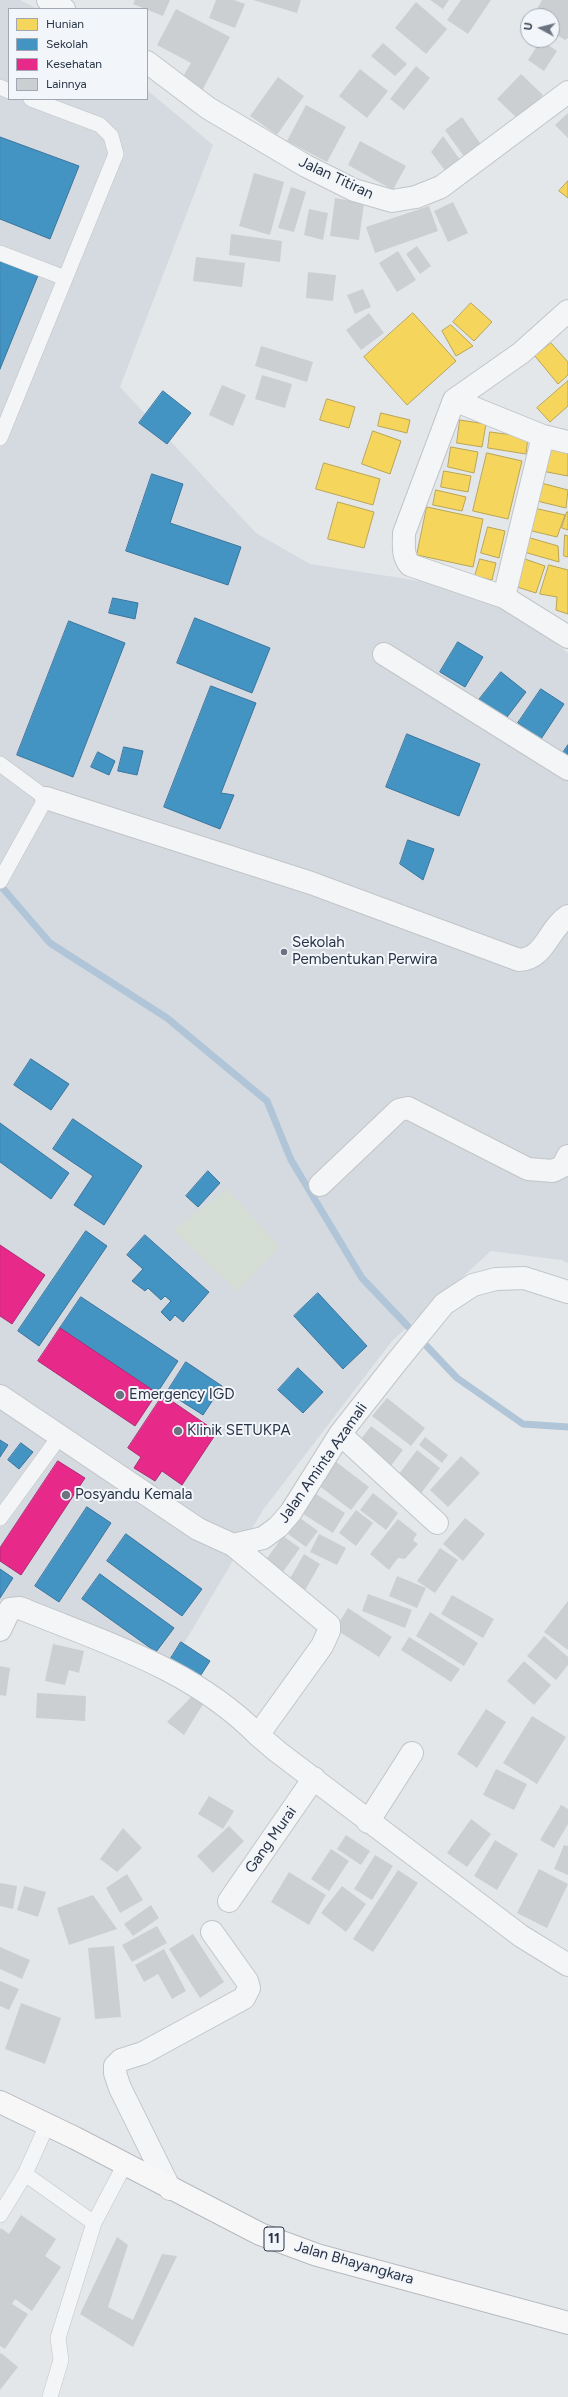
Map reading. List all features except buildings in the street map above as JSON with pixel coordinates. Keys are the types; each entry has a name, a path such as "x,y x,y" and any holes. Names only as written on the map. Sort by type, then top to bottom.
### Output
{"highway":[{"name":"Jalan Bhayangkara","path":"0,2102 125,2164 170,2189 260,2234 316,2255 568,2323"}],"street":[{"path":"48,0 62,8"},
{"name":"Jalan Titiran","path":"148,63 208,108 306,166 354,190 392,201 416,197 441,187 568,92"},
{"path":"568,311 521,353 454,400 404,533 405,558 410,565 504,598 568,637"},
{"path":"454,400 543,436 568,442"},
{"path":"504,598 543,436"},
{"path":"384,654 568,769"},
{"path":"46,798 311,883 519,960 528,960 537,955 561,921 568,916"},
{"path":"320,1185 399,1110 408,1108 528,1169 553,1171 563,1166 568,1156"},
{"name":"Jalan Aminta Azamali","path":"233,1545 263,1538 278,1527 291,1512 340,1434 444,1304 473,1284 496,1279 524,1278 568,1292"},
{"path":"0,1396 198,1529 233,1545 329,1625 329,1631 322,1646 258,1735"},
{"path":"340,1434 436,1522"},
{"path":"0,1630 10,1609 14,1607 54,1622 190,1680 216,1697 278,1752 314,1778 368,1822 520,1936 568,1966"},
{"path":"368,1822 412,1754"},
{"name":"Gang Murai","path":"229,1901 314,1778"},
{"path":"170,2189 120,2088 115,2073 115,2066 121,2060 143,2053 244,1998 249,1988 247,1981 212,1932"}],"lane":[{"path":"0,438 116,154 111,136 100,125 34,100"},
{"path":"0,253 66,278"},
{"path":"0,764 46,798 0,881"},
{"path":"0,1518 60,1436"},
{"path":"0,2214 25,2174 48,2125"},
{"path":"50,2397 61,2360 58,2338 94,2222 125,2164"},
{"path":"25,2174 94,2222"}],"shaded area":[{"name":"Sekolah Pembentukan Perwira","path":"0,0 20,0 35,8 8,8 8,100 148,100 148,91 213,145 120,387 256,533 310,564 420,581 514,610 568,653 568,1263 561,1260 491,1251 392,1341 263,1510 167,1672 0,1600"},
{"path":"227,1189 280,1247 237,1291 173,1230"}],"waterway":[{"path":"0,885 50,943 167,1018 267,1101 291,1160 362,1278 457,1378 523,1424 568,1427"}],"place":[{"name":"Sekolah Pembentukan Perwira","path":"284,952"},
{"name":"Emergency IGD","path":"120,1395"},
{"name":"Klinik SETUKPA","path":"178,1431"},
{"name":"Posyandu Kemala","path":"66,1495"}]}
